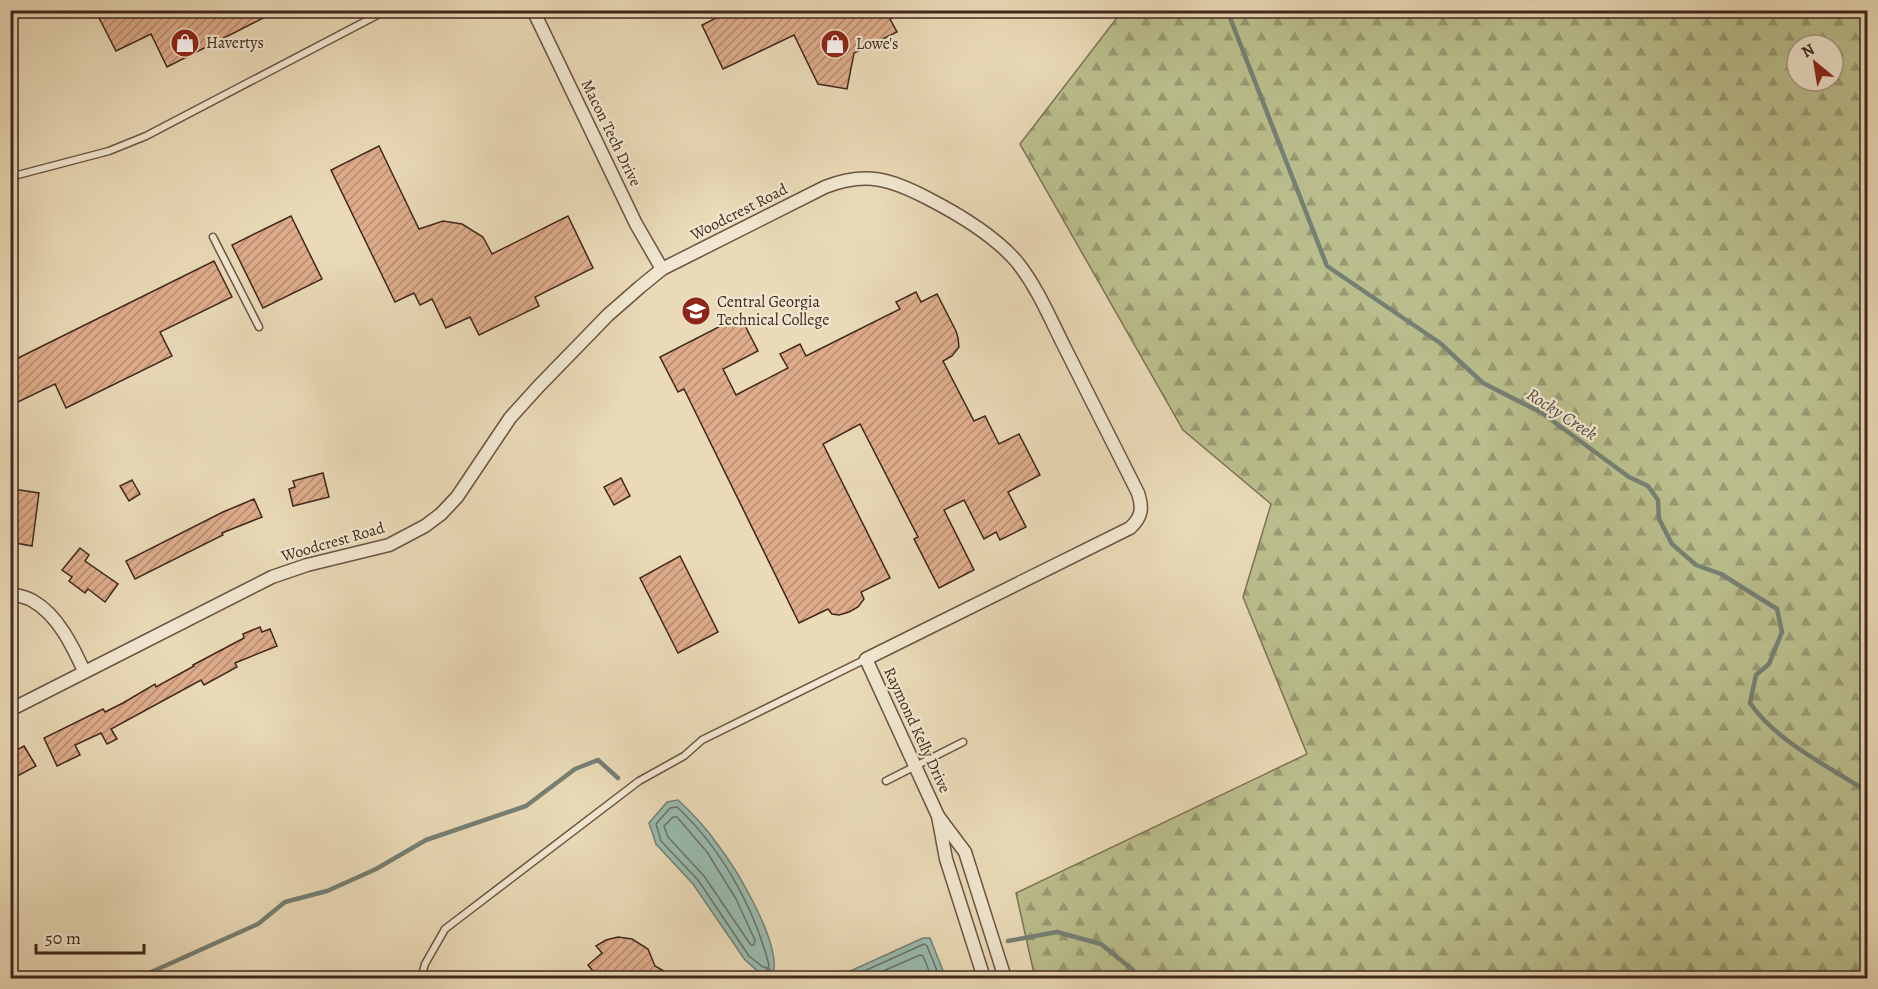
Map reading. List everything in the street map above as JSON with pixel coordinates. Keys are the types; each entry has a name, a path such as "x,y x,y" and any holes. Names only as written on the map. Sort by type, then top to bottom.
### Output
{"street":[{"name":"Macon Tech Drive","path":"533,10 636,224 662,269"},
{"name":"Woodcrest Road","path":"10,710 272,577 307,565 389,545 425,526 441,514 457,497 510,418 538,387 608,315 662,269 825,187 842,180 880,178 903,185 947,208 992,238 1017,263 1039,296 1142,504 1138,521 1130,528 866,659"},
{"path":"10,593 31,600 51,616 70,643 84,671"},
{"name":"Raymond Kelly Drive","path":"866,659 938,816 946,859 984,978"},
{"name":"Raymond Kelly Drive","path":"938,816 966,852 1005,978"}],"lane":[{"path":"10,177 110,151 146,136 387,10"},
{"path":"213,237 259,327"},
{"path":"421,978 425,964 445,929 639,781 684,756 702,741 866,659"},
{"path":"886,781 963,742"}],"green space":[{"path":"1123,10 1867,11 1867,978 1035,978 1016,893 1307,754 1243,597 1271,504 1183,430 1020,144"}],"water":[{"path":"678,800 714,839 746,889 765,927 771,945 774,962 773,975 761,974 745,960 693,884 656,844 649,823 667,802"},
{"path":"923,938 930,938 946,978 835,978"}],"building":[{"name":"Havertys","path":"95,10 279,10 167,67 151,34 116,51"},
{"name":"Lowe's","path":"732,10 907,10 890,19 897,32 854,53 847,89 818,84 794,35 723,69 702,25"},
{"path":"379,146 419,229 443,221 462,224 483,237 492,254 568,216 593,268 535,297 539,306 479,335 470,317 446,328 432,299 420,305 414,293 395,302 331,170"},
{"path":"291,216 322,279 263,308 232,245"},
{"path":"214,261 232,297 160,332 172,356 66,408 55,384 18,402 10,400 10,362"},
{"path":"916,292 921,302 937,294 956,331 959,347 952,356 943,361 974,421 985,416 999,444 1019,434 1040,475 1008,492 1026,527 1000,540 996,532 984,539 964,500 944,510 974,570 939,588 914,539 918,537 860,424 823,444 890,578 861,592 864,599 858,607 849,612 839,615 832,614 828,609 799,623 684,389 678,392 660,357 740,316 758,351 723,369 736,395 788,368 780,354 800,344 806,356 900,309 896,302"},
{"path":"323,473 329,497 293,506 289,489 295,487 293,481"},
{"path":"621,478 630,496 614,505 604,487"},
{"path":"132,480 140,494 129,501 120,486"},
{"path":"13,489 39,493 32,546 10,542 10,505"},
{"path":"254,499 262,517 222,533 223,535 135,579 126,561 223,512"},
{"path":"80,548 89,555 85,561 118,584 105,602 88,589 85,593 69,581 72,577 62,570"},
{"path":"680,556 718,632 678,653 640,578"},
{"path":"260,627 262,632 270,629 277,646 235,663 237,667 204,685 201,680 111,729 117,739 107,744 101,733 75,745 80,755 57,766 44,738 103,709 105,712 155,684 156,687 244,638 243,634"},
{"path":"24,746 36,766 10,780 10,754"},
{"path":"618,937 632,939 648,949 655,966 676,978 583,978 593,971 588,965 602,953 596,946"}],"waterway":[{"name":"Rocky Creek","path":"1227,10 1327,266 1440,343 1483,383 1542,413 1629,477 1648,486 1658,500 1659,519 1672,544 1696,565 1721,574 1777,609 1782,632 1769,664 1756,675 1750,703 1774,730 1820,763 1868,792"},
{"path":"138,978 258,924 285,902 327,891 376,869 426,840 526,806 575,769 598,760 618,778"},
{"path":"1008,941 1057,932 1101,944 1133,970 1135,978"},
{"path":"768,969 773,978"}],"place":[{"name":"Havertys","path":"185,43"},
{"name":"Lowe's","path":"835,44"},
{"name":"Central Georgia Technical College","path":"696,311"}]}
